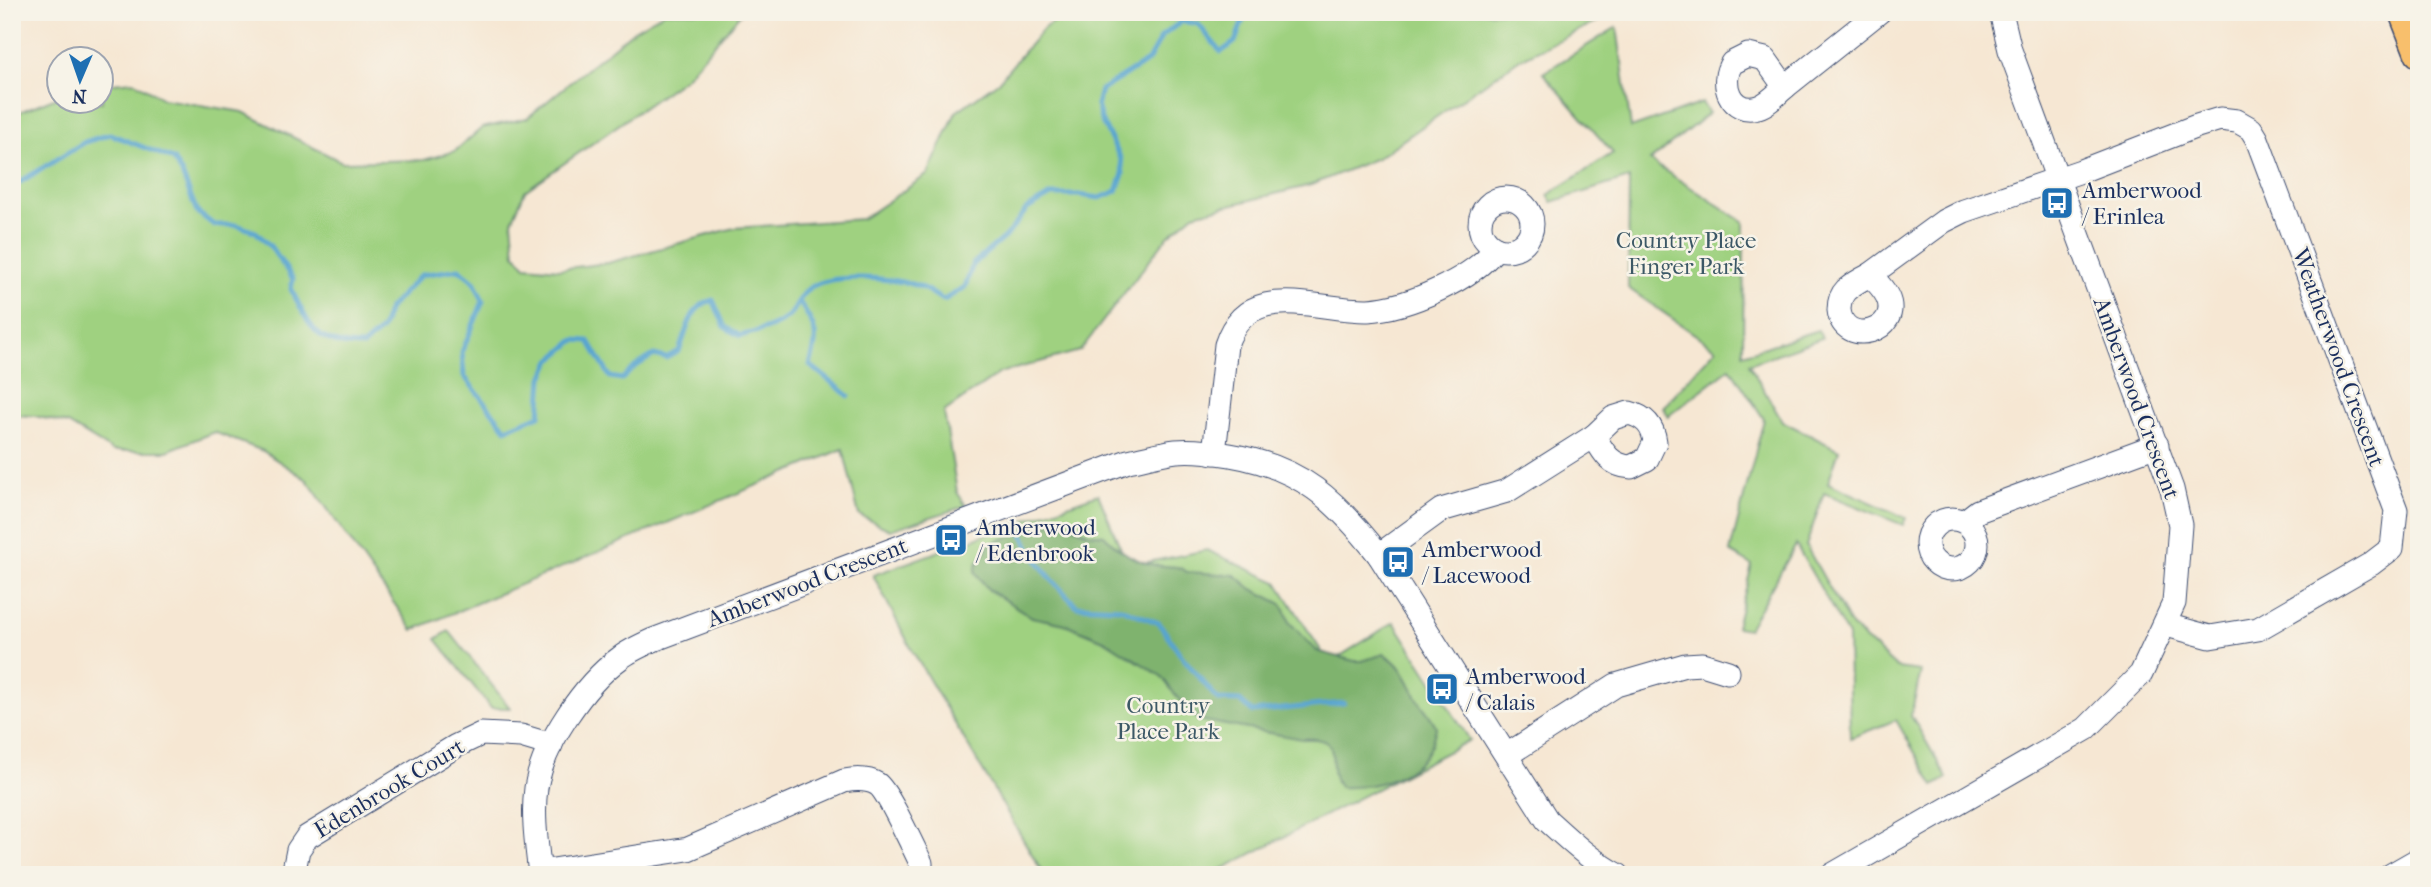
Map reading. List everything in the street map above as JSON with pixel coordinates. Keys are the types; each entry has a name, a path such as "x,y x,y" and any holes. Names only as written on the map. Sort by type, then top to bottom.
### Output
{"main road":[{"path":"2403,12 2419,54"}],"street":[{"path":"1785,87 1879,12"},
{"name":"Amberwood Crescent","path":"1832,875 2086,729 2141,674 2174,603 2180,525 2172,489 2056,179 2010,50 2001,12"},
{"name":"Weatherwood Crescent","path":"2056,179 2220,119 2237,121 2251,129 2396,510 2392,548 2371,564 2258,629 2210,637 2166,625"},
{"path":"1870,275 1944,221 1964,211 2056,179"},
{"path":"1214,453 1226,345 1231,331 1242,316 1257,306 1278,303 1368,310 1407,303 1431,295 1485,261 1496,248"},
{"path":"1379,555 1441,510 1507,491 1594,436"},
{"path":"1965,521 1978,511 2157,446"},
{"name":"Amberwood Crescent","path":"540,874 534,827 536,787 551,745 567,716 620,658 653,639 1128,461 1178,451 1258,460 1293,473 1324,495 1353,521 1379,555 1547,820 1586,853 1618,875"},
{"path":"1507,755 1616,685 1685,665 1702,664 1728,672"},
{"name":"Edenbrook Court","path":"293,875 298,850 307,836 456,746 481,734 521,736 551,745"},
{"path":"540,874 688,849 844,780 858,778 868,780 881,788 921,863 921,875"},
{"path":"2391,875 2419,859"}],"green space":[{"path":"665,12 742,12 685,78 525,191 512,221 515,254 526,266 559,269 608,263 734,228 862,219 928,174 956,112 998,82 1044,28 1067,12 1616,12 1520,59 1377,158 1311,185 1194,214 1168,236 1080,351 1000,373 944,412 957,492 966,506 890,530 859,515 843,449 413,630 307,480 263,451 214,432 167,451 113,451 68,424 35,416 12,415 12,115 46,101 46,116 116,116 116,83 134,81 163,99 243,112 342,162 424,160 455,151 482,128 527,118 634,30"},
{"name":"Country Place Finger Park","path":"1617,27 1631,128 1702,103 1709,113 1650,161 1744,222 1743,354 1818,330 1822,338 1749,364 1782,421 1839,450 1828,483 1906,518 1903,525 1824,493 1806,546 1851,626 1897,668 1921,671 1911,715 1947,778 1934,786 1896,720 1850,738 1848,636 1796,545 1748,629 1736,627 1752,565 1730,552 1764,419 1730,368 1668,416 1663,407 1716,349 1628,288 1629,178 1552,202 1548,195 1613,153 1543,73"},
{"name":"Country Place Park","path":"1098,494 1128,566 1207,550 1277,582 1329,663 1394,622 1470,740 1211,875 1044,875 913,652 873,575"},
{"path":"1043,524 1068,524 1088,533 1104,535 1127,554 1158,566 1176,567 1187,572 1235,575 1252,589 1280,603 1290,623 1317,651 1354,661 1384,654 1399,667 1435,725 1427,752 1408,771 1395,778 1367,786 1339,787 1333,770 1332,753 1325,742 1199,720 1187,710 1161,676 1104,640 1065,624 1032,617 989,590 979,578 975,571 977,564 990,544"},
{"path":"449,631 510,708 491,708 436,639"}],"waterway":[{"path":"12,187 85,142 110,134 173,159 197,212 214,225 237,225 256,232 270,246 293,279 291,289 316,332 324,338 347,345 363,346 382,329 389,308 421,275 459,269 474,281 483,301 462,352 464,376 506,429 540,415 543,378 551,360 575,340 589,341 610,377 622,379 654,355 666,358 679,351 694,313 699,307 713,300 725,327 740,336 779,323 792,312 808,289 830,280 860,278 904,282 944,300 965,287 973,264 1008,234 1027,209 1051,195 1100,198 1117,191 1123,174 1121,159 1101,120 1097,105 1101,90 1148,61 1162,36 1182,21 1198,24 1221,52 1235,42 1246,12"},
{"path":"799,301 815,332 810,365 849,396"},
{"path":"1023,535 1047,573 1077,606 1121,608 1159,623 1180,654 1218,700 1240,701 1252,712 1344,703"}],"place":[{"name":"Amberwood / Erinlea","path":"2057,203"},
{"name":"Amberwood / Edenbrook","path":"951,540"},
{"name":"Amberwood / Lacewood","path":"1398,562"},
{"name":"Amberwood / Calais","path":"1442,689"}]}
